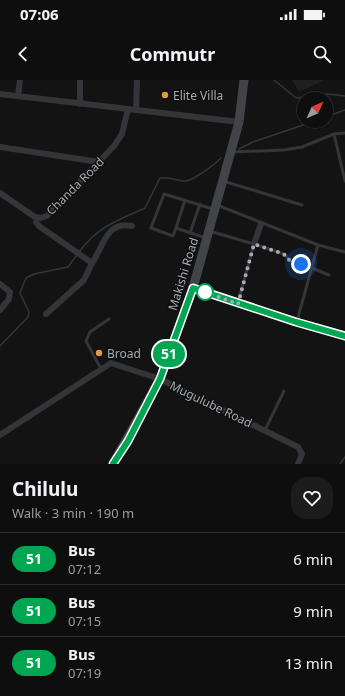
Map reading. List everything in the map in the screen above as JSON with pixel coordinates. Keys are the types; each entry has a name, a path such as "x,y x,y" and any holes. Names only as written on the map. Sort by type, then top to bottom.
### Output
{"main road":[{"name":"Makishi Road","path":"114,464 128,441 160,379 193,288 238,122 244,80"},
{"path":"193,288 238,304 344,335"}],"street":[{"path":"18,96 20,80"},
{"path":"80,80 80,104"},
{"path":"136,110 137,80"},
{"path":"0,94 238,122"},
{"name":"Chanda Road","path":"0,193 37,218 45,217 51,213 99,162 122,134 128,110"},
{"path":"0,147 99,162"},
{"path":"37,218 36,222 39,226 78,255 92,263"},
{"path":"46,314 84,280 92,263 100,251 104,238 109,232 125,224 132,226"},
{"path":"254,244 261,224"},
{"path":"0,284 10,292 9,300 0,310"},
{"name":"Mugulube Road","path":"0,435 111,363 160,379 298,447 302,452 302,457 298,464"}],"lane":[{"path":"230,152 284,150 302,147 334,134 345,133"},
{"path":"334,134 345,181"},
{"path":"222,180 302,205"},
{"path":"185,200 173,236 151,228 163,194 215,207 318,245 345,252"},
{"path":"190,233 200,204"},
{"path":"176,228 190,233 207,234 254,244 284,254 291,261 312,267 329,275"},
{"path":"238,304 254,244"},
{"path":"296,322 318,245"},
{"path":"101,369 86,341 90,332 108,319"},
{"path":"265,430 284,391"}],"shaded area":[{"path":"292,80 324,80 299,92"}],"waterway":[{"path":"274,80 296,98 328,94 345,96"},
{"path":"333,114 345,110"},
{"path":"239,149 253,142 297,127"},
{"path":"79,252 86,243 101,230 145,208 160,178 188,181 221,158"},
{"path":"0,346 28,317 29,312 20,293 26,278 34,274 68,267 76,256"},
{"path":"340,464 345,457"}],"bus line":[{"name":"51","path":"113,464 128,441 160,379 193,288 296,322 345,336"}],"place":[{"name":"Elite Villa","path":"165,95"},
{"name":"Broad","path":"99,353"}],"route":[{"path":"205,292 238,304 254,244 284,254 287,259 301,264"}]}
